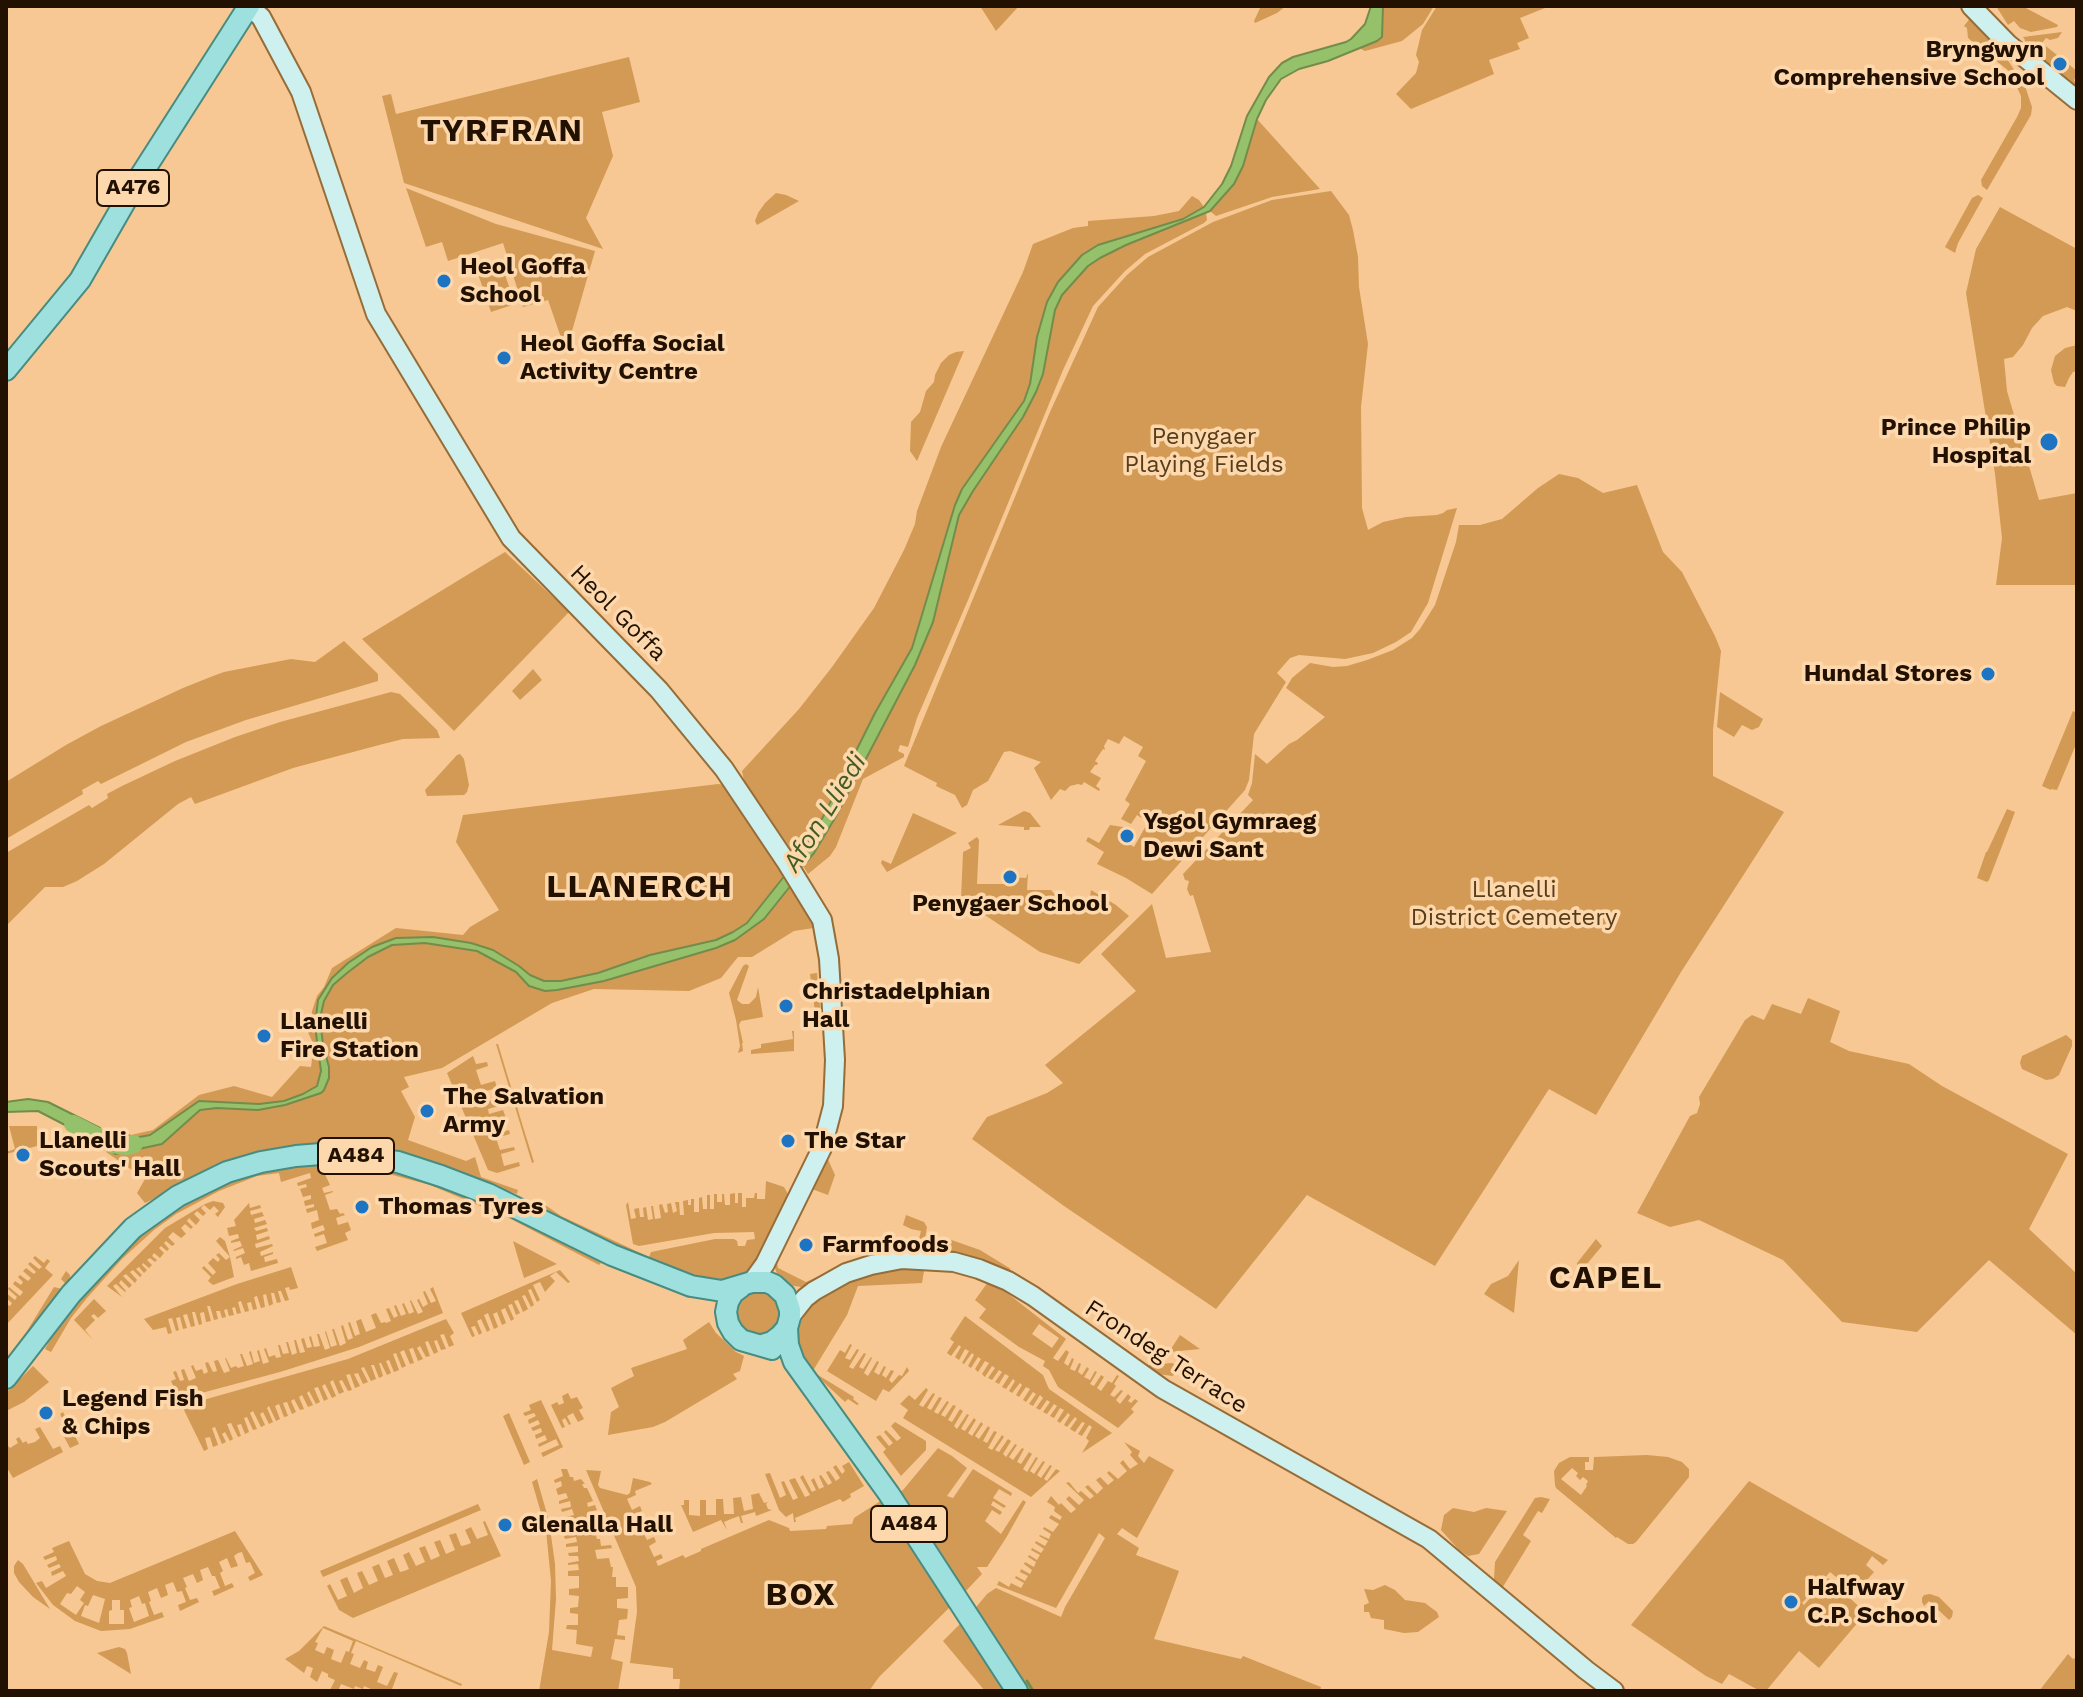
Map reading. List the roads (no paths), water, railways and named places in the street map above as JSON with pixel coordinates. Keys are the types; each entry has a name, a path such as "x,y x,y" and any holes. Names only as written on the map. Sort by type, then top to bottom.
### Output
{"main road":[{"name":"A476","path":"6,370 80,280 134,186 248,6"},
{"name":"A484","path":"6,1378 71,1294 133,1228 178,1196 227,1172 296,1156 350,1156 398,1162 441,1176 488,1194 612,1255 691,1286 713,1299 726,1312"},
{"path":"759,1281 777,1287 789,1302 788,1323 772,1342 762,1345 741,1340 728,1323 728,1302 733,1293 746,1284 759,1281"},
{"name":"A484","path":"691,1286 722,1291 746,1284"},
{"name":"A484","path":"788,1323 788,1345 794,1362 889,1494 1017,1691"},
{"name":"A484","path":"762,1345 794,1362"}],"street":[{"name":"Heol Goffa","path":"248,6 261,17 301,92 376,314 511,538 659,690 724,769 822,920 829,959 835,1060 833,1106 823,1144 765,1264 746,1284"},
{"path":"1971,6 2008,44 2077,100"},
{"name":"Frondeg Terrace","path":"788,1323 805,1298 846,1273 902,1259 954,1262 1008,1281 1163,1389 1429,1539 1614,1691"},
{"path":"765,1264 777,1287 792,1292 814,1291"}],"water":[{"path":"1371,6 1383,6 1382,37 1281,79 1257,119 1243,166 1234,184 1210,211 1100,258 1088,266 1062,295 1055,310 1043,374 1036,392 959,515 933,622 915,665 835,818 803,866 797,858 823,817 875,713 912,648 962,489 1024,401 1047,302 1058,282 1082,255 1098,245 1183,219 1204,207 1231,166 1247,116 1269,77 1282,63 1293,57 1351,39 1365,24"},
{"path":"786,874 792,884 764,919 735,940 604,981 557,990 545,991 529,986 516,972 477,951 425,943 392,945 368,957 347,973 333,985 324,1001 320,1018 329,1078 321,1093 258,1110 200,1110 162,1144 115,1154 109,1149 119,1135 129,1139 150,1135 199,1101 259,1104 284,1101 317,1086 321,1071 315,1026 318,1000 332,978 372,947 396,938 433,937 471,943 493,950 544,981 561,981 716,940 733,932 747,923"},
{"path":"28,1099 48,1102 100,1128 92,1139 38,1111 6,1112 6,1102"}],"waterway":[{"name":"Afon Lliedi","path":"73,1124 112,1144 134,1144"},
{"path":"1027,1681 1033,1691"}],"place":[{"name":"Bryngwyn Comprehensive School","path":"2060,64"},
{"name":"Heol Goffa School","path":"444,281"},
{"name":"Heol Goffa Social Activity Centre","path":"504,358"},
{"name":"Prince Philip Hospital","path":"2049,442"},
{"name":"Hundal Stores","path":"1988,674"},
{"name":"Ysgol Gymraeg Dewi Sant","path":"1127,836"},
{"name":"Penygaer School","path":"1010,877"},
{"name":"Christadelphian Hall","path":"786,1006"},
{"name":"Llanelli Fire Station","path":"264,1036"},
{"name":"The Salvation Army","path":"427,1111"},
{"name":"The Star","path":"788,1141"},
{"name":"Llanelli Scouts' Hall","path":"23,1155"},
{"name":"Thomas Tyres","path":"362,1207"},
{"name":"Farmfoods","path":"806,1245"},
{"name":"Legend Fish & Chips","path":"46,1413"},
{"name":"Glenalla Hall","path":"505,1525"},
{"name":"Halfway C.P. School","path":"1791,1602"}],"district":[{"name":"TYRFRAN","path":"502,132"},
{"name":"LLANERCH","path":"640,888"},
{"name":"CAPEL","path":"1606,1279"},
{"name":"BOX","path":"801,1596"}],"park label":[{"name":"Penygaer Playing Fields","path":"1204,451"},
{"name":"Llanelli District Cemetery","path":"1514,904"}]}
